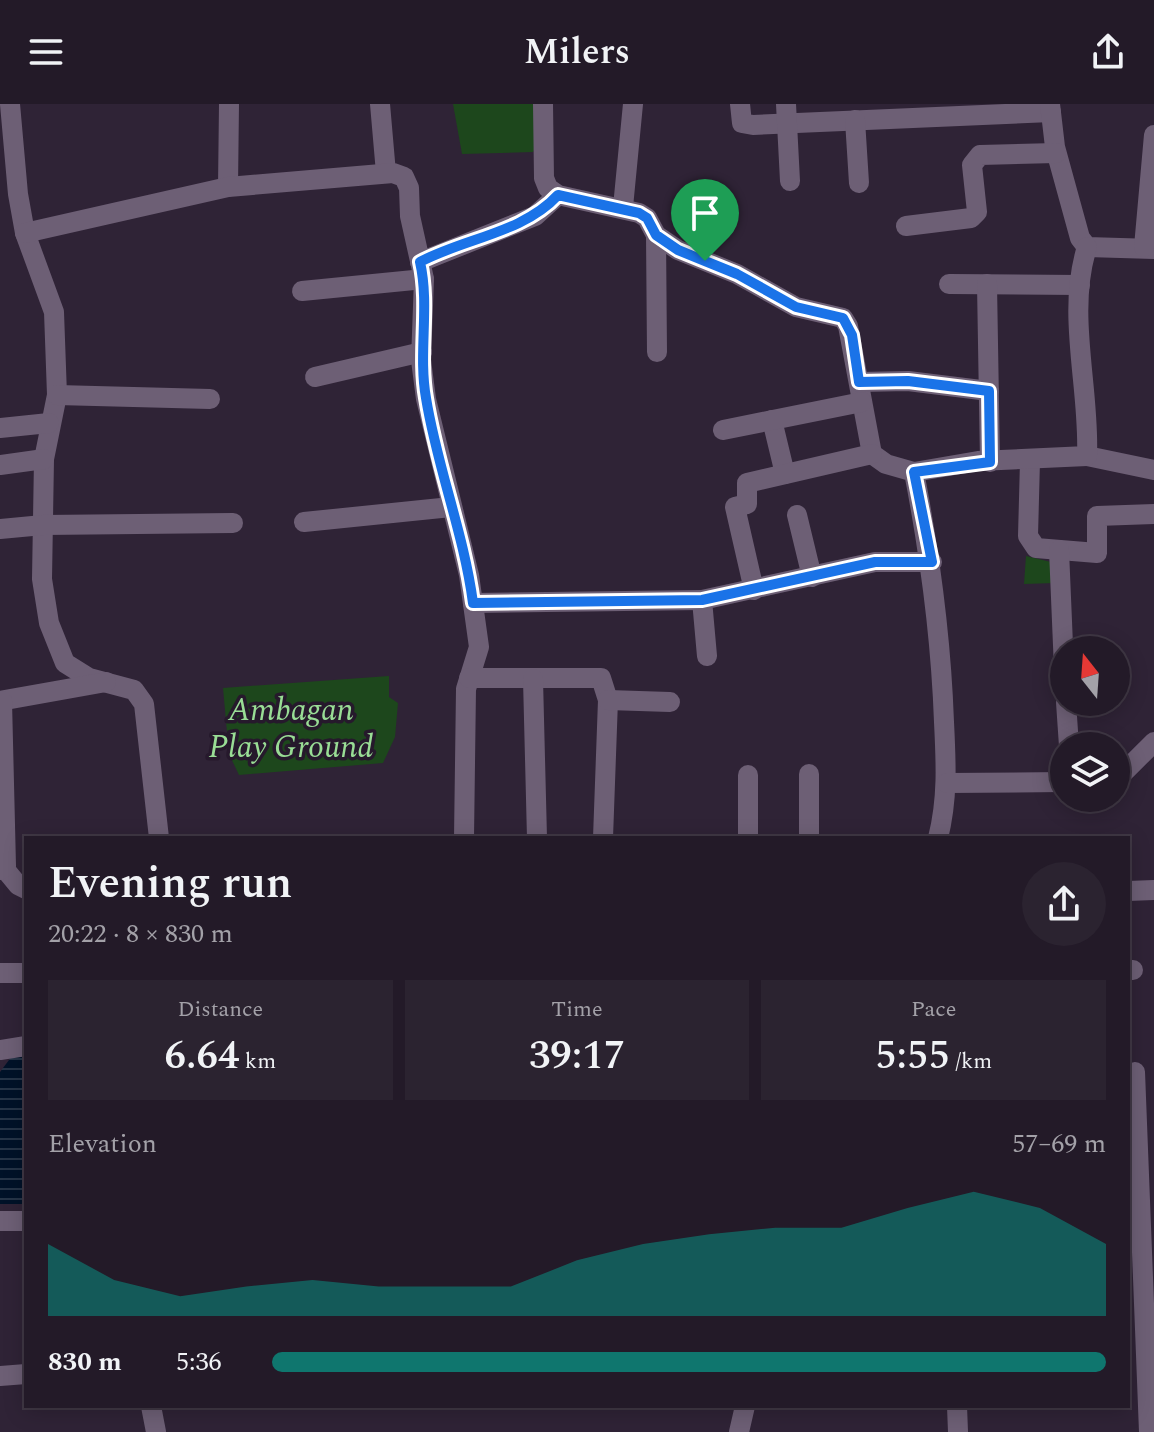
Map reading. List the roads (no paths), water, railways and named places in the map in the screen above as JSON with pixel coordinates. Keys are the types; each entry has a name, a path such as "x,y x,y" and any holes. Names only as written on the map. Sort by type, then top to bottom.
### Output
{"street":[{"path":"10,104 25,233 54,312 57,395 44,459 45,604 55,646 65,663 89,678 134,690 148,716 159,836"},
{"path":"228,187 229,104"},
{"path":"380,104 386,173"},
{"path":"543,104 544,178 548,188 558,195 623,207 647,218 656,235 657,352"},
{"path":"623,207 633,104"},
{"path":"740,104 742,123 786,114 855,120 1050,108 1056,153 1080,238 1087,247 1080,285 1087,456"},
{"path":"786,114 790,181"},
{"path":"855,120 859,183"},
{"path":"1087,247 1149,248 1154,135"},
{"path":"906,226 971,218 977,212 972,165 980,155 1056,153"},
{"path":"25,233 228,187 386,173 404,177 409,188 422,270 422,352 426,399 473,603 479,647 469,678 464,836"},
{"path":"302,291 422,270 445,249 535,216 558,195"},
{"path":"656,235 678,250 737,274 796,307 843,318 852,335 872,454 886,464 914,472 990,462 1087,456 1154,470"},
{"path":"949,284 1080,285"},
{"path":"987,284 990,462"},
{"path":"315,377 422,352"},
{"path":"723,430 772,420 860,392 908,381 989,391"},
{"path":"57,395 210,399"},
{"path":"772,420 785,474"},
{"path":"0,428 49,423"},
{"path":"754,590 735,507 747,504 747,483 872,454"},
{"path":"0,465 44,459"},
{"path":"1030,461 1028,536 1036,548 1097,553 1097,516 1154,514"},
{"path":"914,472 932,562 947,783 938,836"},
{"path":"304,522 451,507"},
{"path":"797,515 812,577"},
{"path":"0,529 43,525 233,523"},
{"path":"1059,550 1063,636"},
{"path":"473,603 702,600 875,562 932,562"},
{"path":"702,600 707,656"},
{"path":"469,678 601,678 608,700 603,836"},
{"path":"533,679 537,836"},
{"path":"24,888 2,869 1,701 106,682"},
{"path":"608,700 670,702"},
{"path":"1130,766 1154,742"},
{"path":"809,774 809,836"},
{"path":"748,775 748,836"},
{"path":"947,783 1050,782"},
{"path":"1130,891 1154,890"},
{"path":"0,973 24,973"},
{"path":"0,1050 24,1046"},
{"path":"1139,1072 1148,1190 1136,1289 1137,1349 1149,1432"},
{"path":"0,1221 24,1221"},
{"path":"0,1376 24,1374"},
{"path":"151,1408 156,1432"},
{"path":"739,1432 745,1408"},
{"path":"957,1408 958,1432"}],"water":[{"path":"24,1054 24,1204 0,1204 0,1072 12,1056"}],"park label":[{"name":"Ambagan Play Ground","path":"291,728"}]}
